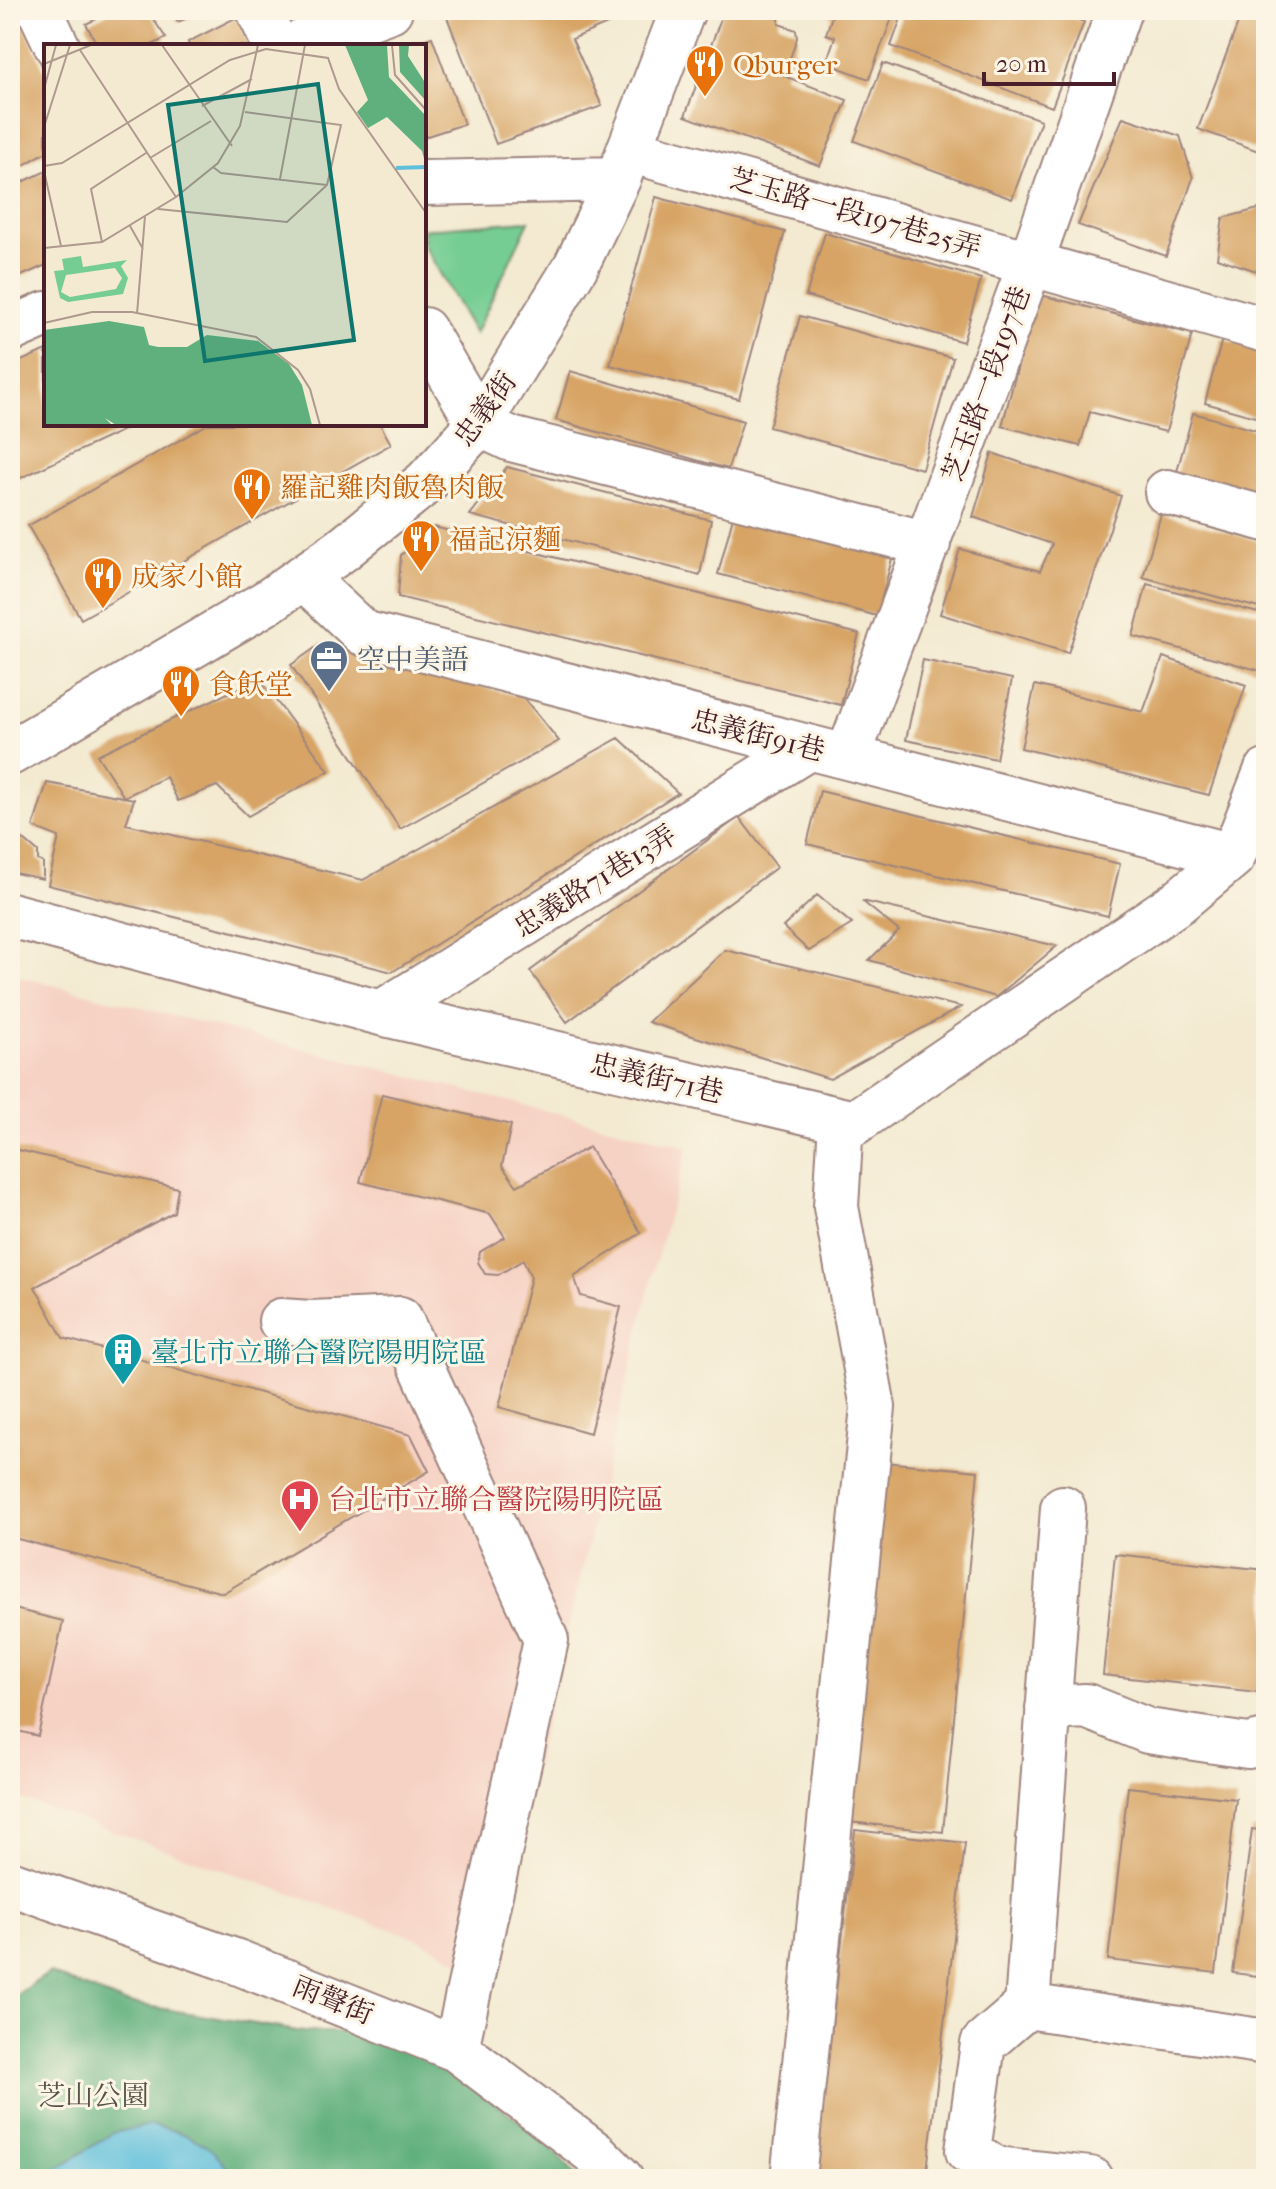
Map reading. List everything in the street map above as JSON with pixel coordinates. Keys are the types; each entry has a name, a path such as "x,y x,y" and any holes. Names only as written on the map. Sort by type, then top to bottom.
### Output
{"street":[{"path":"40,10 56,44"},
{"path":"259,10 274,44"},
{"path":"297,44 390,10"},
{"name":"忠義街","path":"10,753 269,601 426,482 479,424 576,266 623,164 683,10"},
{"name":"芝玉路一段197巷","path":"828,753 928,544 1119,10"},
{"name":"芝玉路一段197巷25弄","path":"426,183 623,164 1031,262 1266,330"},
{"path":"10,330 44,315"},
{"path":"426,333 479,424 511,439 928,544"},
{"path":"1167,492 1266,519"},
{"name":"忠義街91巷","path":"303,577 363,633 1233,856"},
{"name":"忠義路71巷13弄","path":"381,1013 828,753"},
{"path":"793,2179 873,1407 836,1207 841,1121 854,1123 1178,902 1233,856 1266,772"},
{"name":"忠義街71巷","path":"10,915 381,1013 841,1121"},
{"path":"281,1321 311,1323 400,1319 546,1640 456,2049"},
{"path":"1063,1508 1027,2006 983,2044 968,2151 995,2174 1090,2179"},
{"path":"1048,1708 1086,1706 1148,1731 1248,1746 1266,1742"},
{"name":"雨聲街","path":"10,1883 237,1962 456,2049 597,2155 621,2179"},
{"path":"1027,2006 1266,2042"}],"shaded area":[{"name":"台北市立聯合醫院陽明院區","path":"10,974 688,1147 653,1272 485,1976 419,1939 10,1795"}],"green space":[{"path":"529,221 475,334 426,248 426,229"},
{"name":"芝山公園","path":"49,1973 122,2002 304,2032 394,2032 537,2133 580,2179 10,2179 10,1999"}],"water":[{"path":"150,2125 187,2136 210,2149 226,2167 231,2179 41,2179 113,2133"}],"building":[{"path":"10,10 18,10 44,70 44,153 22,166 10,141"},
{"path":"114,10 147,10 166,38 154,44 97,44 86,24"},
{"path":"171,10 206,10 178,22"},
{"path":"463,10 640,10 572,39 602,106 496,144 447,17"},
{"path":"724,10 779,10 779,24 796,30 797,38 784,76 847,100 820,166 685,116"},
{"path":"817,10 895,10 869,79 826,63 835,37 826,34 832,16"},
{"path":"904,10 1053,10 1084,22 1052,107 891,46"},
{"path":"1243,10 1266,10 1266,139 1261,152 1198,129"},
{"path":"237,17 249,44 188,44"},
{"path":"432,37 464,124 426,136 426,44 409,44"},
{"path":"883,63 1041,120 1012,199 854,141"},
{"path":"1123,117 1180,136 1193,178 1166,256 1078,225"},
{"path":"44,172 44,266 10,281 10,188"},
{"path":"656,197 785,232 739,399 610,365"},
{"path":"1266,207 1266,274 1217,258 1223,218"},
{"path":"825,233 981,279 963,342 806,296"},
{"path":"1037,294 1192,334 1166,432 1090,412 1080,446 1002,426"},
{"path":"800,316 953,358 922,469 769,427"},
{"path":"1222,339 1266,351 1266,420 1205,403"},
{"path":"44,351 44,426 124,426 126,429 10,483 10,366"},
{"path":"570,371 743,421 728,469 556,420"},
{"path":"1193,413 1266,433 1266,500 1176,475"},
{"path":"204,426 381,426 391,444 81,619 28,526"},
{"path":"992,453 1121,496 1068,653 940,614 960,549 1040,571 1052,544 973,517"},
{"path":"507,467 711,520 700,575 470,515"},
{"path":"735,509 894,551 877,616 718,574"},
{"path":"1161,514 1266,543 1266,610 1143,577"},
{"path":"434,527 859,634 841,705 398,597 401,555"},
{"path":"1147,584 1266,615 1265,672 1133,636"},
{"path":"322,643 524,698 559,741 400,829 291,665"},
{"path":"1163,657 1246,685 1209,795 1021,748 1035,685 1143,712"},
{"path":"923,660 1012,679 996,759 906,740"},
{"path":"259,678 329,771 248,816 217,786 178,801 166,777 124,797 97,755"},
{"path":"619,738 678,793 392,972 48,885 59,837 33,827 47,783 134,799 126,824 363,880"},
{"path":"820,791 1120,864 1108,916 807,844"},
{"path":"739,817 777,867 567,1022 530,971"},
{"path":"10,828 38,852 38,860 43,863 43,879 10,872"},
{"path":"817,895 852,924 809,951 783,927"},
{"path":"862,901 1057,946 996,997 869,960 899,931"},
{"path":"725,950 961,1007 830,1079 648,1022"},
{"path":"382,1094 511,1125 502,1166 517,1186 589,1147 641,1233 574,1276 581,1296 621,1307 590,1433 499,1407 531,1277 523,1260 498,1275 485,1274 478,1262 480,1252 505,1237 490,1214 360,1182"},
{"name":"臺北市立聯合醫院陽明院區","path":"10,1148 178,1188 174,1212 35,1287 63,1338 411,1435 429,1471 223,1593 10,1537"},
{"path":"884,1462 978,1471 943,1832 849,1822"},
{"path":"1115,1554 1266,1570 1266,1693 1103,1675"},
{"path":"10,1608 63,1621 38,1736 10,1729"},
{"path":"1128,1787 1236,1799 1216,1973 1108,1960"},
{"path":"1252,1829 1266,1831 1266,1977 1233,1973"},
{"path":"855,1830 965,1843 926,2179 814,2179"}],"place":[{"name":"Qburger","path":"705,98"},
{"name":"羅記雞肉飯魯肉飯","path":"252,521"},
{"name":"福記涼麵","path":"421,573"},
{"name":"成家小館","path":"103,610"},
{"name":"空中美語","path":"329,693"},
{"name":"食飫堂","path":"181,718"},
{"name":"臺北市立聯合醫院陽明院區","path":"123,1386"},
{"name":"台北市立聯合醫院陽明院區","path":"300,1533"}]}
